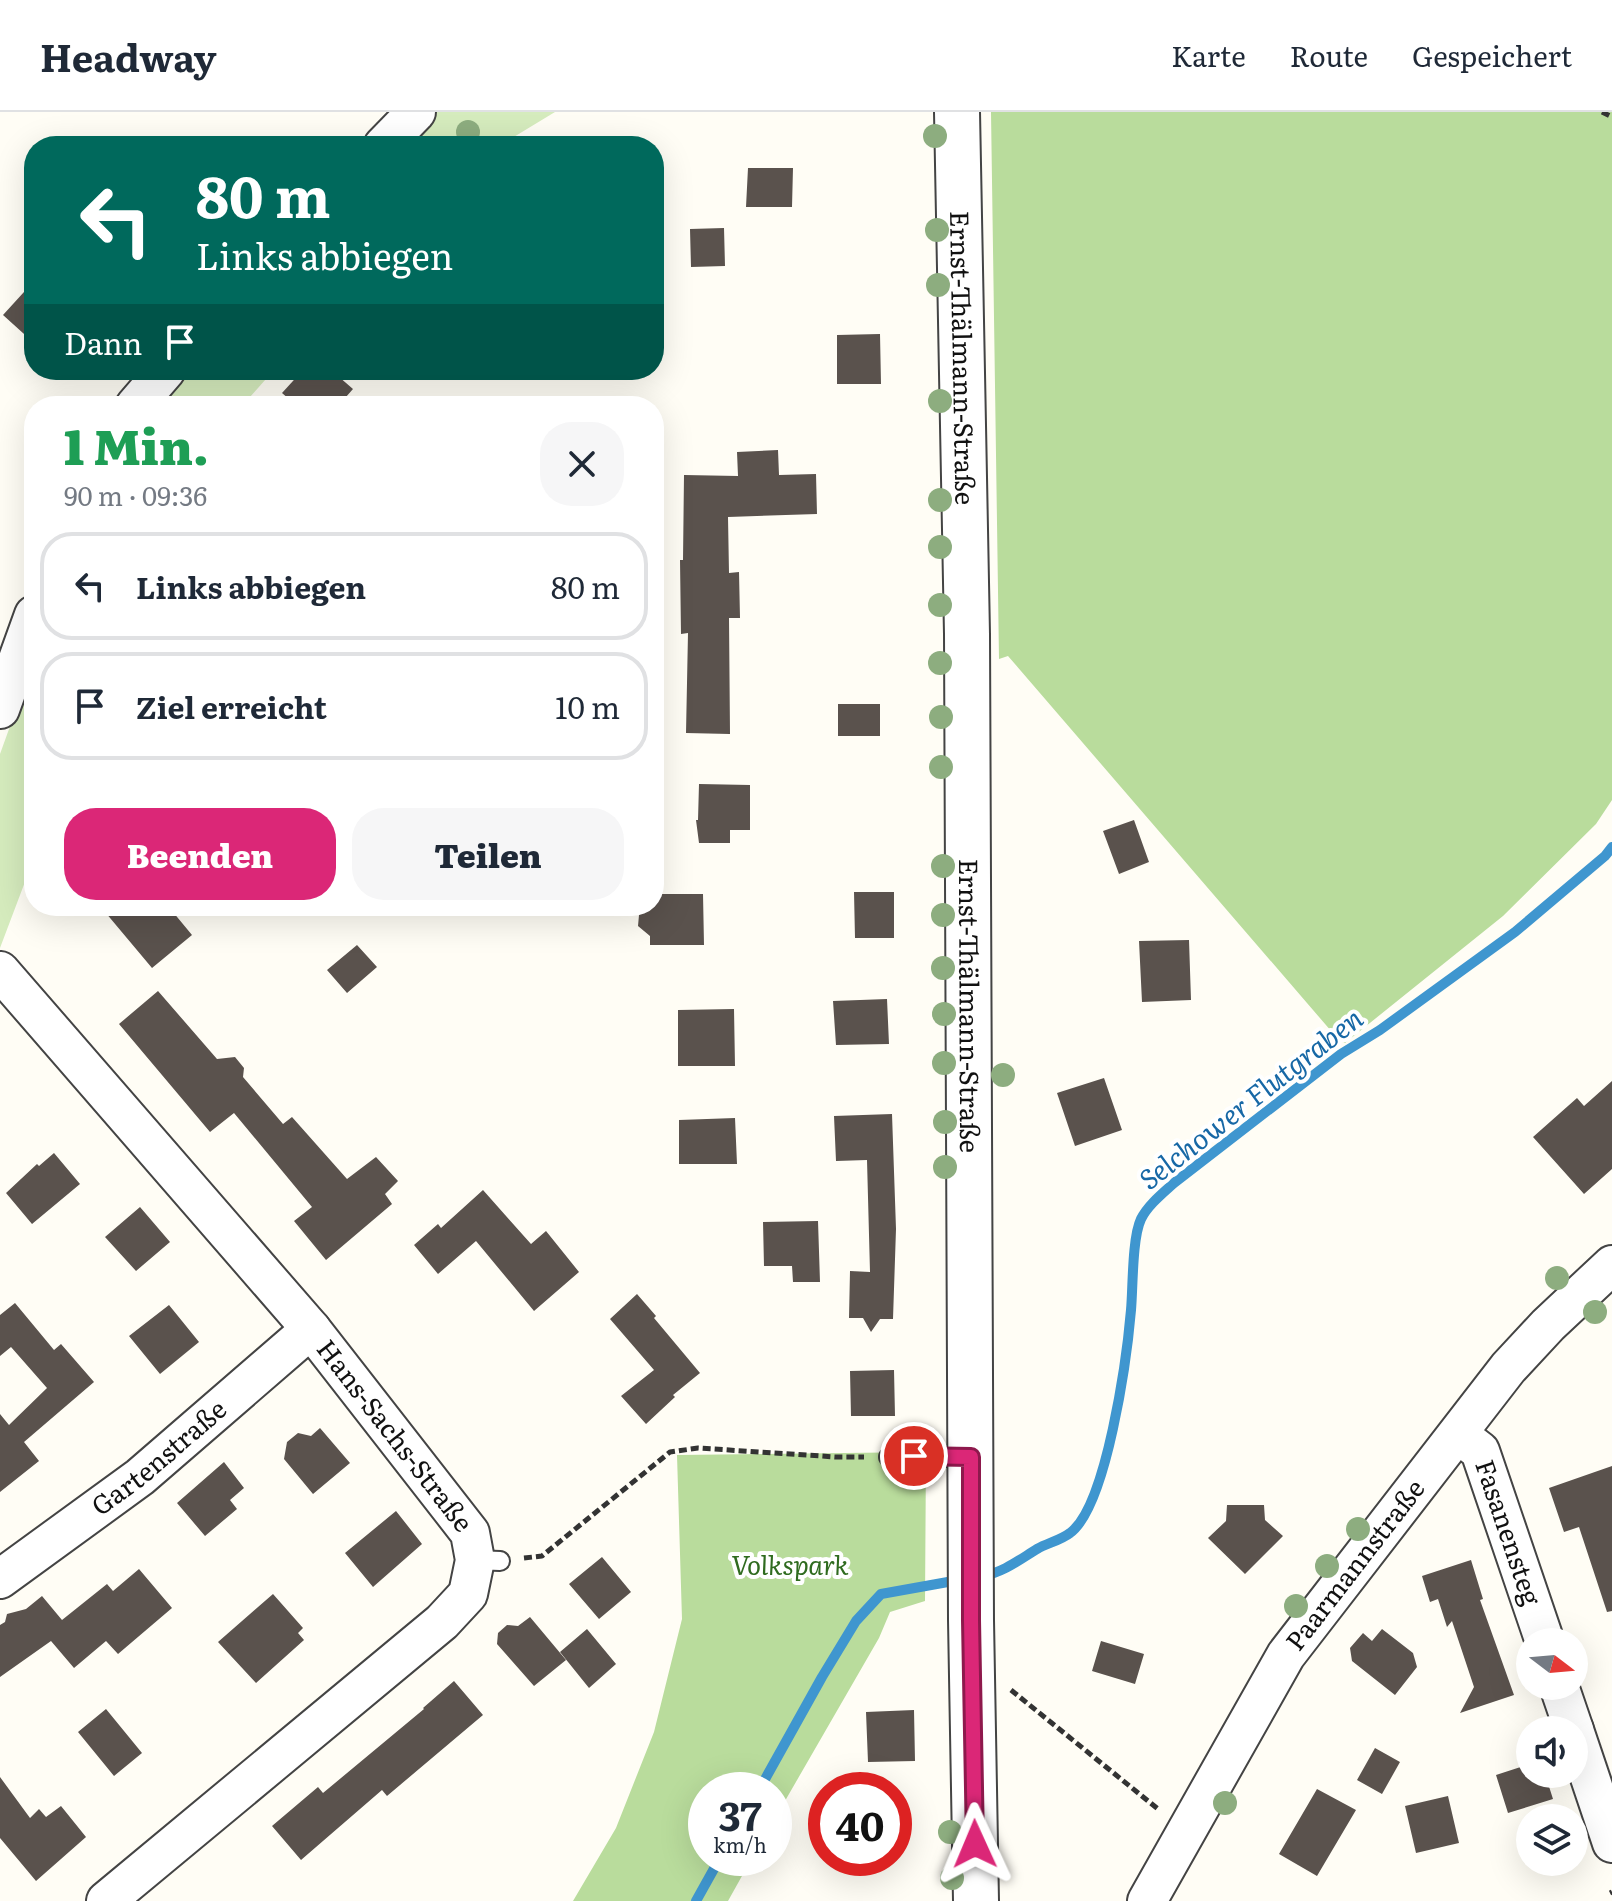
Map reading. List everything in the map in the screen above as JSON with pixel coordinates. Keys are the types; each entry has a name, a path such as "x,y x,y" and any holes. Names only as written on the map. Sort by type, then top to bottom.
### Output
{"street":[{"path":"393,136 416,112"},
{"name":"Ernst-Thälmann-Straße","path":"957,112 967,634 970,1538 976,1901"},
{"path":"144,396 157,380"},
{"path":"0,709 24,643"},
{"name":"Hans-Sachs-Straße","path":"0,971 311,1329 488,1560 468,1594 442,1622 106,1901"},
{"name":"Paarmannstraße","path":"1147,1901 1286,1655 1508,1368 1548,1325 1612,1265"},
{"name":"Gartenstraße","path":"0,1579 140,1477 311,1329"},
{"name":"Fasanensteg","path":"1458,1434 1480,1451 1540,1628"},
{"path":"1588,1772 1612,1843"}],"lane":[{"path":"889,1457 971,1457"}],"path":[{"path":"1602,112 1612,117"},
{"path":"542,1556 670,1452 698,1448 836,1457 889,1457"},
{"path":"1001,1682 1187,1833"}],"green space":[{"path":"436,112 555,112 515,136 413,136"},
{"path":"991,112 1612,112 1612,800 1596,824 1503,916 1345,1043 1338,1039 1008,656 999,659"},
{"path":"178,380 265,380 251,396 164,396"},
{"path":"24,688 24,884 0,948 0,754"},
{"name":"Volkspark","path":"926,1452 925,1601 890,1612 879,1638 792,1789 792,1772 688,1772 688,1876 742,1876 728,1901 573,1901 616,1828 654,1732 682,1619 677,1455"}],"building":[{"path":"748,168 793,168 792,207 746,207"},
{"path":"724,228 725,266 691,267 690,229"},
{"path":"24,292 24,334 3,315"},
{"path":"880,334 881,384 837,384 837,335"},
{"path":"294,380 343,380 353,389 347,396 285,396 282,393"},
{"path":"778,450 779,475 816,474 817,514 728,517 729,573 739,572 740,618 729,618 730,734 686,733 688,633 681,634 680,560 683,560 684,475 738,476 737,452"},
{"path":"838,704 880,704 880,736 838,736"},
{"path":"699,784 750,785 750,830 730,830 730,843 699,843 696,820"},
{"path":"1134,820 1149,862 1119,874 1103,831"},
{"path":"854,892 894,892 894,938 855,938"},
{"path":"664,894 703,894 704,945 650,945 650,936 638,926 639,916 664,916"},
{"path":"108,916 176,916 192,935 152,968"},
{"path":"1189,940 1191,1000 1142,1002 1139,941"},
{"path":"357,945 377,967 347,993 327,970"},
{"path":"158,991 217,1059 235,1057 244,1068 243,1077 283,1124 292,1117 347,1179 376,1157 398,1181 385,1194 392,1204 326,1260 294,1221 312,1207 234,1113 210,1132 119,1024"},
{"path":"887,999 889,1044 836,1045 833,1001"},
{"path":"734,1009 735,1066 678,1066 678,1010"},
{"path":"1104,1078 1122,1130 1075,1146 1057,1093"},
{"path":"1612,1081 1612,1169 1584,1194 1533,1137 1577,1098 1584,1106"},
{"path":"892,1114 896,1229 893,1319 880,1319 871,1332 863,1318 849,1318 850,1271 870,1272 867,1160 836,1161 834,1116"},
{"path":"735,1118 737,1164 679,1164 679,1120"},
{"path":"54,1153 80,1184 32,1224 6,1193 37,1164 39,1166"},
{"path":"483,1190 531,1244 546,1231 579,1272 534,1311 476,1241 438,1274 414,1245 438,1224 441,1228"},
{"path":"140,1207 170,1242 136,1271 105,1237"},
{"path":"818,1221 820,1282 793,1282 792,1266 764,1266 763,1222"},
{"path":"637,1294 700,1373 673,1395 675,1397 646,1424 621,1396 654,1370 610,1319"},
{"path":"15,1303 54,1350 61,1344 94,1382 24,1442 39,1461 0,1492 0,1414 9,1425 47,1388 11,1347 0,1356 0,1315"},
{"path":"169,1305 199,1342 160,1374 129,1336"},
{"path":"894,1370 895,1416 851,1416 850,1371"},
{"path":"320,1428 350,1463 313,1494 284,1459 287,1442 298,1433 311,1436"},
{"path":"224,1462 244,1488 230,1500 237,1509 205,1536 177,1503"},
{"path":"1612,1466 1612,1611 1607,1612 1579,1527 1564,1532 1549,1488"},
{"path":"1227,1505 1264,1505 1265,1520 1283,1536 1245,1574 1208,1538 1226,1521"},
{"path":"396,1511 422,1544 373,1587 345,1553"},
{"path":"602,1557 631,1592 599,1619 569,1584"},
{"path":"1471,1560 1483,1599 1480,1600 1514,1695 1460,1713 1474,1687 1452,1621 1447,1627 1438,1599 1430,1602 1422,1576"},
{"path":"139,1569 172,1608 118,1654 106,1641 74,1668 51,1641 0,1677 0,1625 5,1622 7,1614 26,1609 42,1596 62,1620 107,1584 113,1591"},
{"path":"273,1594 303,1628 298,1633 304,1640 256,1683 218,1642"},
{"path":"530,1617 566,1660 534,1686 497,1644 498,1633 507,1625 518,1626"},
{"path":"587,1629 616,1664 589,1688 560,1652"},
{"path":"1382,1629 1413,1653 1417,1667 1395,1695 1352,1661 1350,1648 1363,1633 1372,1641"},
{"path":"1101,1641 1144,1654 1135,1684 1092,1671"},
{"path":"454,1681 483,1715 387,1796 382,1790 301,1860 272,1826 318,1787 323,1793"},
{"path":"106,1709 142,1753 114,1776 78,1732"},
{"path":"914,1710 915,1761 868,1762 866,1712"},
{"path":"1375,1748 1400,1762 1382,1794 1357,1780"},
{"path":"1516,1769 1516,1788 1549,1788 1553,1799 1537,1804 1516,1804 1516,1811 1508,1813 1496,1775"},
{"path":"0,1777 30,1818 39,1809 46,1817 61,1806 86,1837 36,1881 0,1838"},
{"path":"1317,1789 1356,1810 1317,1876 1279,1854"},
{"path":"1448,1796 1459,1843 1416,1853 1405,1806"}],"waterway":[{"name":"Selchower Flutgraben","path":"983,1576 1005,1569 1070,1533 1083,1518 1095,1493 1120,1394 1138,1227 1152,1204 1174,1183 1341,1054 1380,1030 1515,932 1612,847"},
{"name":"Selchower Flutgraben","path":"769,1772 856,1621 881,1594 959,1580"},
{"name":"Selchower Flutgraben","path":"696,1901 710,1876"}],"route":[{"path":"914,1456 971,1457 975,1844"}]}
